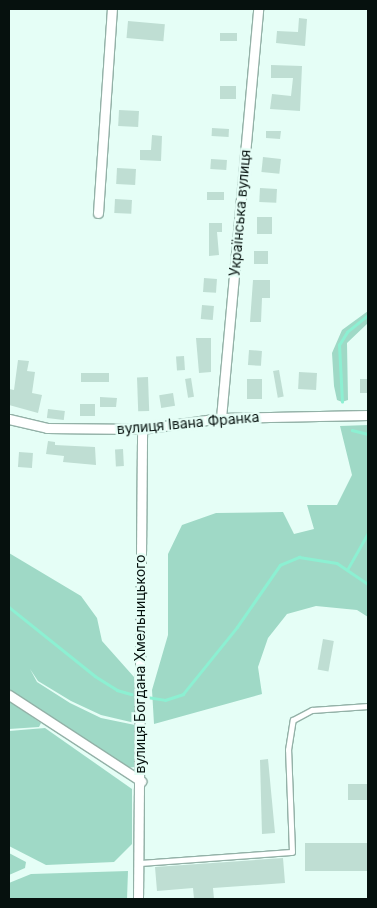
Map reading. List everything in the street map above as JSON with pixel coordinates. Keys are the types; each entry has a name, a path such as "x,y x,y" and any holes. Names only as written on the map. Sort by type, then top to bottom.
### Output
{"street":[{"path":"98,213 112,9"},
{"name":"Українська вулиця","path":"221,418 258,9"},
{"name":"вулиця Івана Франка","path":"9,419 46,428 142,429 221,418 368,414"},
{"name":"вулиця Богдана Хмельницького","path":"138,899 142,429"},
{"path":"9,695 140,781"}],"lane":[{"path":"139,864 292,852 288,750 293,720 312,710 368,706"}],"green space":[{"path":"368,311 368,323 347,343 348,400 342,402 337,400 334,386 332,353 342,330"},
{"path":"368,425 368,617 357,610 316,606 287,614 268,638 258,667 262,694 154,724 152,690 168,635 168,554 182,525 216,513 283,512 294,534 314,529 307,505 337,505 352,475 340,426"},
{"path":"9,553 81,596 97,618 102,641 134,677 135,723 101,715 71,701 38,681 30,669 37,682 70,703 101,718 135,725 135,767 125,768 9,691"},
{"path":"9,701 41,723 39,727 9,729"},
{"path":"45,728 132,789 132,844 114,862 46,865 9,846 9,731"},
{"path":"9,853 26,862 25,868 9,875"},
{"path":"128,871 127,899 9,899 9,883 31,874"}],"building":[{"path":"299,18 307,19 305,46 276,43 277,31 298,32"},
{"path":"128,21 165,24 163,41 127,38"},
{"path":"220,33 237,33 237,41 220,41"},
{"path":"271,65 302,66 300,111 270,109 272,94 291,96 293,78 271,78"},
{"path":"220,86 236,86 236,99 220,99"},
{"path":"119,110 139,111 138,127 118,126"},
{"path":"212,128 229,129 229,137 212,136"},
{"path":"266,131 281,131 280,139 266,138"},
{"path":"152,135 162,136 161,161 140,160 140,150 151,150"},
{"path":"263,157 281,159 279,174 261,172"},
{"path":"211,159 227,160 226,170 210,169"},
{"path":"117,168 136,169 135,185 116,184"},
{"path":"260,188 277,189 276,203 259,202"},
{"path":"207,192 224,192 224,200 207,200"},
{"path":"115,199 132,200 131,214 114,213"},
{"path":"257,217 272,217 272,234 257,234"},
{"path":"209,223 222,223 222,232 217,232 219,255 209,256"},
{"path":"254,251 268,251 268,264 254,264"},
{"path":"204,278 217,279 216,293 203,292"},
{"path":"253,280 270,280 270,298 262,298 261,322 250,322"},
{"path":"202,305 214,306 213,320 201,319"},
{"path":"196,338 211,338 211,372 199,373"},
{"path":"249,350 262,351 261,366 248,365"},
{"path":"184,356 185,370 177,371 176,357"},
{"path":"18,360 29,361 27,371 35,372 32,393 42,395 38,413 9,405 9,389 14,390"},
{"path":"279,370 284,397 278,398 273,371"},
{"path":"299,372 317,373 316,390 298,389"},
{"path":"81,373 109,373 109,382 81,382"},
{"path":"137,377 148,377 149,411 138,411"},
{"path":"191,378 194,397 188,398 185,379"},
{"path":"247,379 262,379 262,399 247,399"},
{"path":"360,379 368,379 368,393 360,393"},
{"path":"173,393 175,406 161,408 159,395"},
{"path":"100,397 117,398 116,407 100,407"},
{"path":"80,404 95,404 95,416 80,416"},
{"path":"48,409 65,411 64,420 47,418"},
{"path":"48,441 55,442 55,445 95,447 96,465 63,462 64,456 46,454"},
{"path":"115,449 123,449 124,466 116,466"},
{"path":"19,452 33,453 32,468 18,467"},
{"path":"323,639 334,641 328,671 318,670"},
{"path":"268,759 275,833 262,834 260,760"},
{"path":"348,784 368,784 368,800 348,800"},
{"path":"305,843 368,843 368,871 305,871"},
{"path":"283,858 285,883 213,888 214,899 194,899 193,888 157,891 155,867"}],"waterway":[{"path":"342,402 339,345 347,332 368,315"},
{"path":"352,430 368,434"},
{"path":"347,570 368,533"},
{"path":"147,697 165,700 183,694 237,627 280,565 299,557 337,563 368,584"},
{"path":"9,607 95,676 117,690 131,694"}]}
